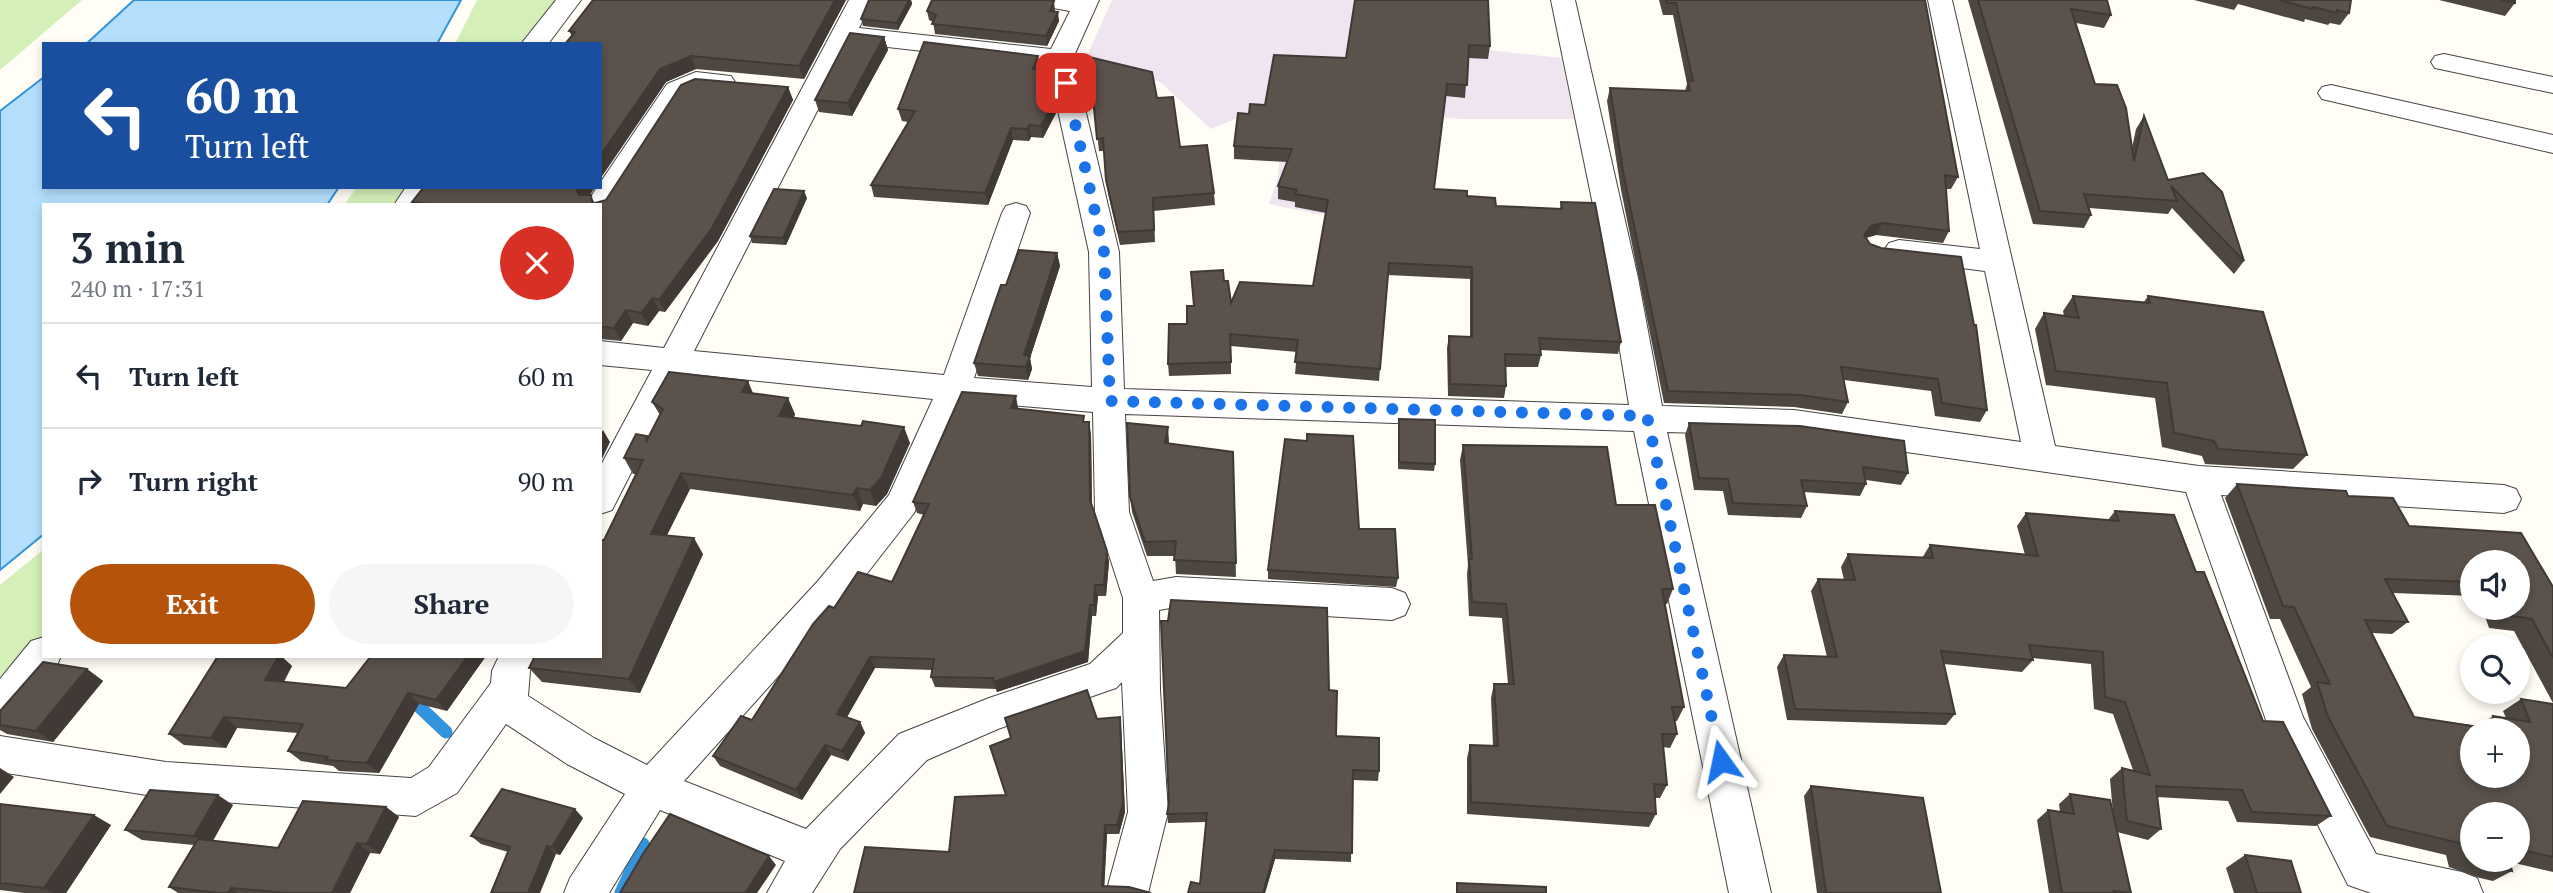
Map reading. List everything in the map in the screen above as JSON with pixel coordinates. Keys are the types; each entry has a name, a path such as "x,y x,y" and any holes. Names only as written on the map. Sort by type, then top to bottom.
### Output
{"street":[{"path":"536,42 569,0"},
{"path":"602,496 672,362 800,90 843,34 861,0"},
{"path":"1045,0 1086,3 1060,58 1104,252 1112,512 1142,598 1141,690 1148,812 1127,893"},
{"path":"1563,0 1623,278 1647,416 1750,893"},
{"path":"1940,0 2041,459"},
{"path":"843,34 1060,58"},
{"path":"2444,62 2553,85"},
{"path":"601,203 676,90 696,80 748,85"},
{"path":"2331,93 2553,144"},
{"path":"584,893 651,789 831,592 902,503 966,362 1016,213"},
{"path":"1876,248 1997,261"},
{"path":"602,353 672,362 1110,401 1647,416 1794,423 2199,480 2504,499"},
{"path":"2199,480 2286,723 2363,871 2462,893"},
{"path":"1142,598 1176,592 1392,604"},
{"path":"788,893 825,835 913,747 989,715 1103,676 1141,639"},
{"path":"0,707 42,655"},
{"path":"514,672 509,704 551,736 651,789 814,852"},
{"path":"0,754 166,780 416,797 443,780 514,672"}],"shaded area":[{"path":"1112,0 1401,0 1415,42 1561,58 1574,119 1460,119 1392,112 1331,194 1322,215 1269,204 1278,178 1285,98 1211,129 1160,82 1083,65"}],"green space":[{"path":"0,0 82,0 0,70"},
{"path":"477,0 558,0 526,42 456,42"},
{"path":"356,189 412,189 402,203 345,203"},
{"path":"42,551 42,636 0,685 0,585"}],"water":[{"path":"134,0 461,0 438,42 88,42"},
{"path":"42,79 42,189 338,189 328,203 42,203 42,536 0,570 0,111"}],"building":[{"path":"593,0 835,0 799,66 691,56 660,69 602,153 602,42 567,42 575,32 569,31"},
{"path":"869,0 909,0 897,23 861,19"},
{"path":"932,0 1045,0 1054,1 1050,11 1058,12 1046,36 932,24 936,15 927,11"},
{"path":"1355,0 1488,0 1490,46 1469,45 1467,85 1447,84 1434,189 1467,191 1467,196 1495,198 1496,206 1562,209 1561,202 1595,203 1621,342 1539,338 1541,355 1505,354 1506,386 1450,384 1449,336 1472,337 1472,267 1389,263 1380,369 1295,362 1298,340 1230,334 1231,362 1168,364 1169,324 1187,324 1187,306 1194,306 1191,272 1223,270 1224,281 1228,281 1231,303 1240,282 1313,286 1328,200 1295,194 1297,190 1278,186 1292,149 1234,146 1238,113 1249,114 1250,104 1265,105 1274,55 1346,58"},
{"path":"1666,0 1925,0 1958,177 1945,175 1949,231 1882,223 1871,226 1864,235 1870,244 1881,248 1961,257 1976,325 1987,410 1942,403 1938,379 1841,367 1848,402 1800,395 1668,391 1624,177 1610,88 1690,91 1688,80 1693,81 1676,3 1667,3"},
{"path":"1978,0 2107,0 2111,15 2071,9 2095,84 2117,85 2126,108 2134,161 2144,116 2168,180 2203,173 2222,192 2244,261 2171,186 2177,201 2084,194 2091,215 2040,211"},
{"path":"2279,0 2351,0 2349,13 2337,10 2337,13"},
{"path":"850,33 884,37 848,103 815,100"},
{"path":"924,42 1038,56 1033,69 1047,67 1054,101 1041,126 1011,128 985,193 871,185 915,111 898,109"},
{"path":"1089,57 1152,72 1157,98 1173,97 1180,147 1207,145 1214,193 1153,198 1154,230 1118,232 1106,180 1103,138 1097,139"},
{"path":"695,79 788,87 712,228 659,300 653,298 641,313 626,310 614,328 602,327 602,203 596,203 606,200 681,85"},
{"path":"422,189 578,189 579,195 591,195 592,203 412,202"},
{"path":"774,189 804,191 783,238 750,236"},
{"path":"1019,250 1057,253 1024,355 1030,356 1026,367 974,363 1001,285 1006,285"},
{"path":"2073,296 2150,303 2148,296 2263,312 2307,455 2218,449 2214,441 2174,433 2167,383 2056,371 2044,313 2079,318"},
{"path":"669,372 748,381 742,392 788,398 779,416 861,426 863,421 904,427 881,478 870,490 857,488 853,495 681,473 651,534 694,538 629,679 529,668 534,658 602,658 602,540 643,460 624,458 636,434 647,436 646,442 663,409 652,402"},
{"path":"962,392 1016,396 1011,408 1084,416 1083,422 1089,422 1090,500 1107,551 1104,585 1095,585 1094,605 1090,605 1085,651 994,682 993,678 931,677 934,659 870,657 837,714 860,722 842,751 825,745 796,790 713,756 741,716 752,720 813,624 829,606 834,608 858,572 892,582 929,504 913,502"},
{"path":"1399,419 1435,420 1435,464 1399,462"},
{"path":"1127,423 1168,427 1165,443 1233,452 1236,563 1174,560 1176,541 1145,542 1130,497"},
{"path":"1689,423 1800,426 1904,441 1908,473 1863,467 1866,484 1801,480 1807,506 1733,503 1728,479 1699,478"},
{"path":"1307,434 1353,436 1359,529 1395,529 1398,578 1268,570 1285,439 1307,441"},
{"path":"1463,445 1607,447 1616,505 1655,505 1673,589 1662,589 1684,707 1672,707 1677,734 1662,734 1667,785 1654,784 1656,814 1471,802 1470,745 1498,746 1494,684 1514,684 1506,604 1472,602 1469,559 1472,559"},
{"path":"2237,484 2346,491 2348,496 2393,498 2409,526 2521,533 2553,587 2553,658 2530,619 2530,550 2460,550 2460,582 2385,579 2408,622 2365,620 2414,717 2460,724 2460,788 2530,788 2530,718 2523,704 2530,704 2530,700 2553,704 2553,857 2530,852 2530,802 2460,802 2460,843 2387,826 2328,717 2317,682 2330,684 2294,607 2283,606"},
{"path":"2115,511 2174,515 2196,572 2204,572 2263,721 2283,722 2331,816 2252,812 2242,790 2156,786 2161,829 2127,821 2122,768 2150,775 2125,702 2105,697 2103,652 2029,645 2033,660 1941,651 1955,714 1795,709 1784,655 1837,657 1818,579 1855,580 1848,554 1933,558 1930,545 2038,556 2026,513 2119,521"},
{"path":"1171,600 1327,608 1329,690 1337,691 1336,736 1379,738 1379,771 1353,770 1352,853 1275,850 1263,893 1188,893 1191,882 1200,884 1207,813 1167,814 1169,803 1161,621 1168,621"},
{"path":"217,658 278,658 265,680 346,688 369,658 467,658 436,700 408,693 367,763 326,760 328,757 288,751 303,724 224,717 211,738 169,734"},
{"path":"43,662 87,669 36,731 0,725 0,711"},
{"path":"1087,690 1097,719 1120,717 1123,803 1117,825 1105,825 1102,886 1129,887 1151,893 854,893 865,847 949,852 955,797 1006,795 990,746 1011,738 1005,718"},
{"path":"1811,786 1923,798 1941,893 1826,893"},
{"path":"502,789 575,809 552,847 547,846 528,893 491,893 510,847 471,836"},
{"path":"150,790 218,795 194,836 125,830"},
{"path":"2070,794 2110,800 2131,893 2062,893 2048,810 2074,814"},
{"path":"303,801 386,807 367,844 357,843 332,893 286,893 231,888 228,893 219,893 169,887 198,839 278,848"},
{"path":"0,804 94,815 44,888 0,883"},
{"path":"670,814 769,856 746,892 752,893 620,893"},
{"path":"2245,855 2291,861 2301,893 2257,893"},
{"path":"1457,883 1546,887 1546,893 1457,893"}],"waterway":[{"path":"408,696 446,732"},
{"path":"621,893 643,844"}],"route":[{"path":"1066,83 1104,252 1110,401 1647,416 1721,761"}]}
